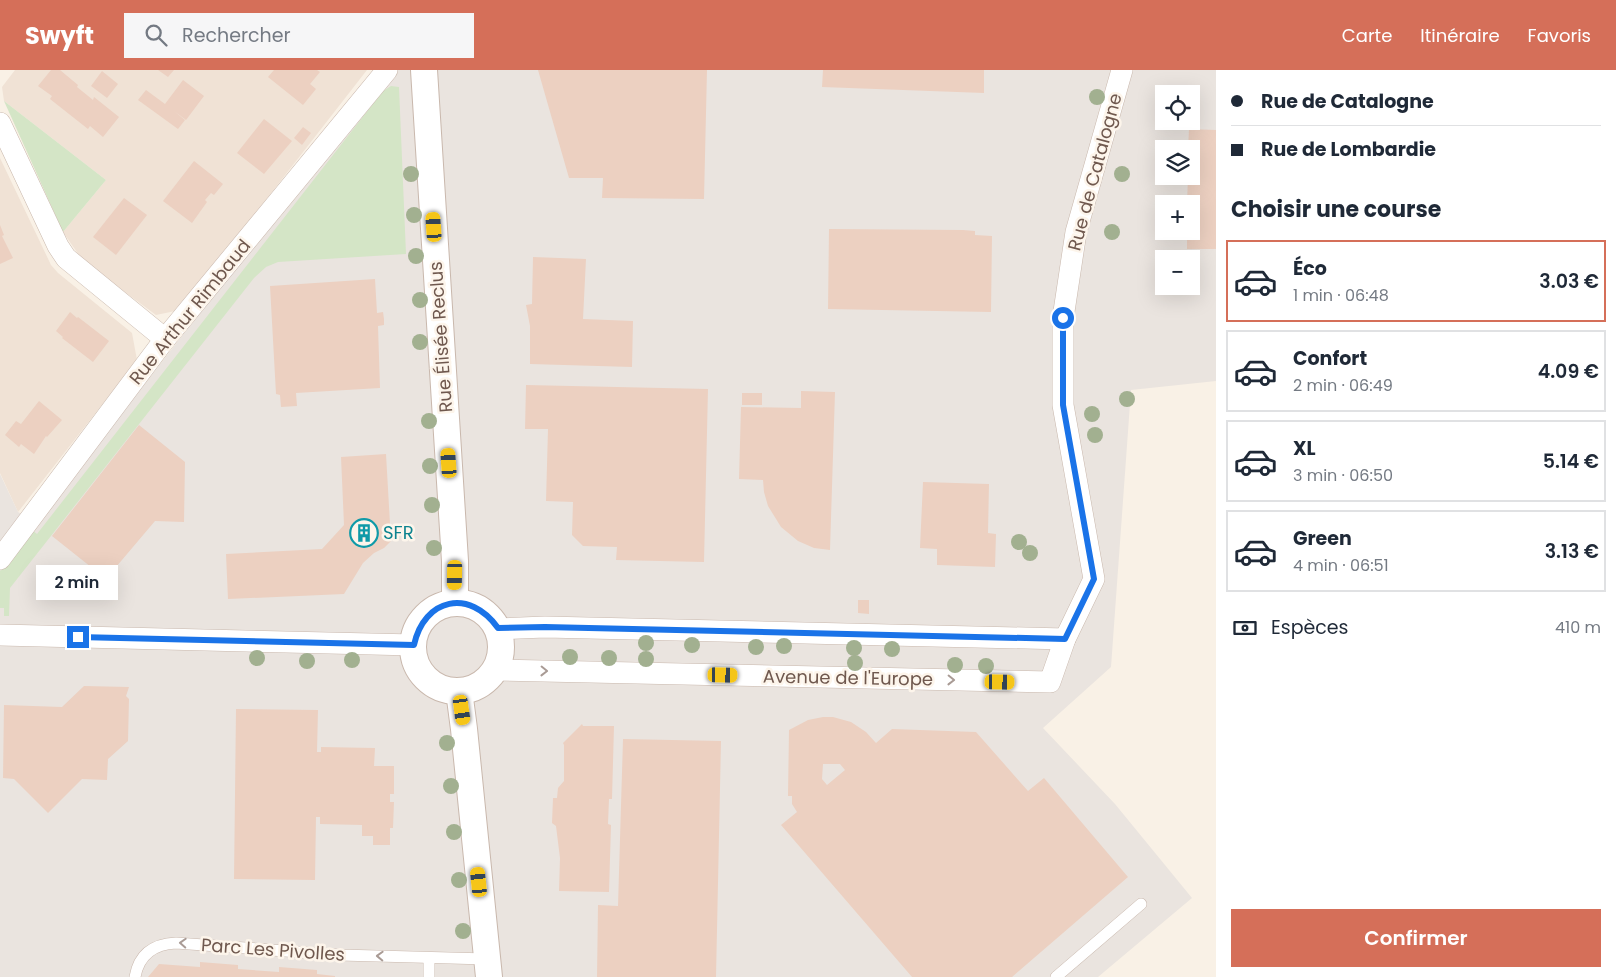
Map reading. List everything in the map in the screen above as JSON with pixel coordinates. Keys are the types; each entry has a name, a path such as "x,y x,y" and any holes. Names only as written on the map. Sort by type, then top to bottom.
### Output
{"street":[{"name":"Rue Arthur Rimbaud","path":"0,559 166,339 387,70"},
{"name":"Rue Élisée Reclus","path":"424,70 455,561 455,603"},
{"name":"Rue de Catalogne","path":"1050,682 1065,639 1094,579 1063,405 1063,318 1076,232 1122,70"},
{"path":"0,123 58,246 66,258 166,339"},
{"path":"455,603 468,604 480,609 498,628 501,642 500,657 495,670 486,681 473,688 459,691 444,689 432,683 422,672 415,660 414,645 416,633 422,621 431,612 442,606 455,603"},
{"path":"498,628 545,627 1065,639"},
{"path":"0,635 414,645"},
{"name":"Avenue de l'Europe","path":"495,670 1050,682"},
{"path":"459,691 488,968"}],"lane":[{"path":"1056,977 1142,904"},
{"name":"Parc Les Pivolles","path":"135,977 145,955 161,944 176,943 340,955 429,958 488,968"},
{"path":"429,958 429,977"}],"shaded area":[{"path":"15,70 367,70 180,310 156,315 83,261 63,232 106,180 4,101 2,87"},
{"path":"388,70 1216,70 1216,381 1131,390 1111,667 1043,728 1115,804 1192,898 1098,977 0,977 0,474 18,512 37,523"},
{"path":"0,158 51,265 58,273 132,333 137,360 18,512 0,473"}],"green space":[{"path":"391,86 399,87 406,254 278,262 266,267 254,278 10,588 9,616 4,616 4,608 0,608 0,571 31,529 37,534 383,91"},
{"path":"4,101 106,180 63,232"}],"building":[{"path":"51,70 60,70 93,100 94,97 119,117 103,137 90,126 88,129 50,99 52,96 38,86"},
{"path":"158,70 174,70 168,77"},
{"path":"274,70 317,70 320,72 310,84 316,89 303,105 268,77"},
{"path":"538,70 707,70 704,199 602,198 603,178 569,178"},
{"path":"823,70 984,70 984,93 822,87"},
{"path":"102,71 118,84 107,98 91,86"},
{"path":"183,80 204,96 186,120 174,111 185,120 178,129 138,100 146,90 165,104"},
{"path":"264,119 292,141 264,174 237,153"},
{"path":"303,127 311,133 302,145 294,138"},
{"path":"1189,130 1216,130 1216,249 1187,249 1187,240 1200,240 1200,195 1187,195 1188,185 1200,185 1200,140 1188,140"},
{"path":"194,161 223,184 214,195 211,193 205,200 207,202 192,223 163,201"},
{"path":"124,198 147,215 116,255 93,237"},
{"path":"0,225 4,235 2,236 13,258 0,264"},
{"path":"829,229 963,230 975,231 975,235 992,236 991,312 828,309"},
{"path":"533,257 586,259 583,319 633,321 632,367 530,364 530,326 526,305 532,304"},
{"path":"375,279 377,313 383,312 384,319 384,325 378,326 380,388 296,393 297,406 281,407 280,395 276,394 270,286"},
{"path":"70,312 109,341 93,362 62,338 56,331"},
{"path":"526,385 708,389 704,562 616,560 617,547 583,546 572,535 573,502 546,501 548,429 525,429"},
{"path":"801,391 835,392 830,550 814,548 798,541 781,527 768,506 763,480 739,479 741,407 801,408"},
{"path":"742,393 762,393 762,405 742,405"},
{"path":"39,401 62,420 46,436 34,454 21,444 19,447 5,435 16,421 21,424"},
{"path":"139,425 185,462 184,522 155,521 116,567 91,567 52,536"},
{"name":"SFR","path":"386,454 391,541 363,563 344,594 228,599 226,554 322,549 344,525 341,457"},
{"path":"923,482 989,484 988,533 996,534 995,567 937,565 937,549 920,548"},
{"path":"858,600 869,600 869,614 858,613"},
{"path":"84,686 129,687 126,696 129,699 128,741 108,759 107,780 82,779 48,813 14,779 3,778 4,705 62,707"},
{"path":"236,709 318,710 317,752 321,752 321,747 375,748 374,766 394,766 394,794 390,794 390,802 394,802 393,828 390,828 390,845 373,845 373,836 362,836 362,825 320,824 320,817 316,817 315,880 234,879"},
{"path":"833,717 851,722 866,732 876,743 892,729 976,732 1028,791 1044,778 1128,877 1012,977 912,977 781,825 797,812 792,804 792,796 788,796 789,730 808,720","holes":["823,764 840,764 845,770 827,785 822,779"]},
{"path":"582,724 583,726 614,726 612,799 609,799 608,824 611,825 609,892 559,891 560,858 556,826 552,823 553,798 557,798 558,788 564,781 563,743"},
{"path":"623,739 721,741 716,977 597,977 598,905 618,906"},
{"path":"200,962 238,965 238,969 279,972 279,967 317,970 317,974 335,977 148,977 159,964 200,967"}],"place":[{"name":"SFR","path":"364,533"}],"route":[{"path":"78,637 414,645 416,633 422,621 431,612 442,606 455,603 468,604 480,609 498,628 545,627 1065,639 1094,579 1063,405 1063,318"}]}
